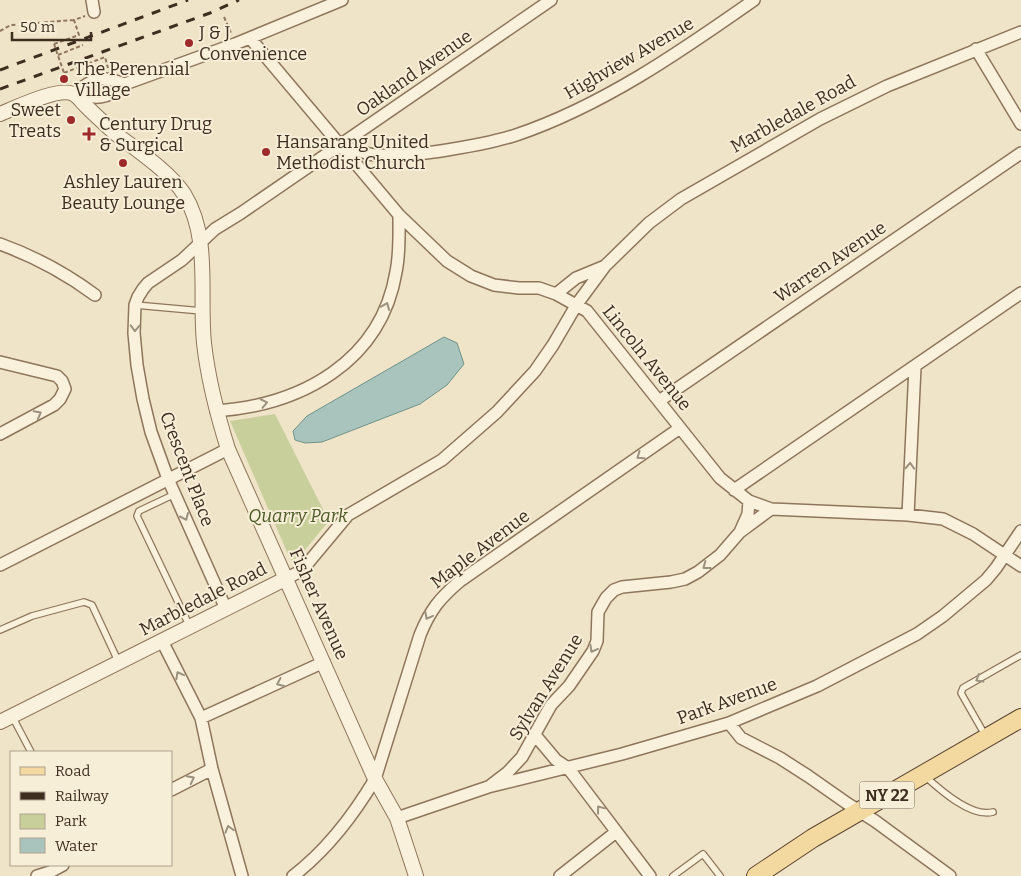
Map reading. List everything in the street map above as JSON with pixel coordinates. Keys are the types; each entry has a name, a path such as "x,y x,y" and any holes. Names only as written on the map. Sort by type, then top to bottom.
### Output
{"main road":[{"name":"NY 22","path":"763,874 813,838 1021,718"}],"street":[{"path":"92,0 94,12"},
{"path":"0,114 63,92 96,98 116,92 125,84 250,38 342,0"},
{"name":"Oakland Avenue","path":"199,244 215,229 551,0"},
{"name":"Highview Avenue","path":"340,145 371,154 405,155 482,144 515,135 610,93 709,32 754,0"},
{"name":"Marbledale Road","path":"6,719 299,572 348,515 442,460 497,412 539,364 553,345 577,304 605,266 631,239 664,211 722,174 853,101 927,68 1021,32"},
{"name":"Lincoln Avenue","path":"250,38 399,215 434,251 471,276 494,285 539,288 577,304 587,311 720,478 749,501 771,509 908,515 943,519 954,523 1021,566"},
{"path":"976,49 1021,124"},
{"path":"74,94 90,81 97,79 117,81 125,84"},
{"name":"Fisher Avenue","path":"74,94 106,125 165,174 182,192 195,215 202,265 202,312 207,368 216,411 228,449 375,779 397,818 416,876"},
{"name":"Warren Avenue","path":"659,401 1021,153"},
{"path":"216,411 233,410 300,392 320,382 348,361 373,330 391,292 399,252 399,215"},
{"path":"0,244 43,261 68,275 95,295"},
{"name":"Crescent Place","path":"199,244 182,260 148,283 135,305 134,333 137,366 151,432 168,479 226,610"},
{"name":"Marbledale Road","path":"556,294 576,278 605,266"},
{"path":"734,490 1021,293"},
{"path":"0,362 57,376 64,384 64,394 54,405 0,434"},
{"path":"908,515 914,367"},
{"name":"Maple Avenue","path":"293,876 311,862 336,836 375,779 420,635 436,603 460,581 680,428"},
{"path":"0,565 228,449"},
{"name":"Sylvan Avenue","path":"740,532 748,514 749,501"},
{"name":"Sylvan Avenue","path":"488,787 508,772 522,757 551,705 569,686 593,651 597,641 598,612 606,598 614,590 622,587 660,585 684,579 703,569 740,532 771,509"},
{"name":"Park Avenue","path":"397,818 488,787 568,768 729,723 817,686 917,634 943,616 977,588 996,568 1021,531"},
{"path":"162,641 202,718 212,769 242,876"},
{"path":"202,718 324,662"},
{"path":"729,723 741,738 790,764 860,811 950,876"},
{"path":"535,736 556,760 568,768 650,876"},
{"path":"172,789 212,769"},
{"path":"560,876 616,832"},
{"path":"37,876 62,866"}],"lane":[{"path":"135,305 202,312"},
{"path":"175,494 139,511 137,516 190,627"},
{"path":"0,630 32,616 84,602 92,605 119,663"},
{"path":"986,738 961,692 963,688 1021,655"},
{"path":"6,719 30,751"},
{"path":"924,774 944,794 963,805 988,814 992,812"},
{"path":"673,876 702,854 720,876"}],"path":[{"path":"0,31 11,25 74,20 94,12"},
{"path":"224,16 234,41"},
{"path":"74,20 79,35 54,44 64,73 105,57 109,70"},
{"path":"58,55 84,45"}],"green space":[{"name":"Quarry Park","path":"275,414 329,521 299,557 291,561 230,421"}],"water":[{"path":"444,337 457,343 464,364 447,385 420,404 322,442 305,443 295,440 293,431 307,416"}],"railway":[{"path":"0,70 188,0"},
{"path":"0,89 210,13 239,0"}],"place":[{"name":"J & J Convenience","path":"189,43"},
{"name":"The Perennial Village","path":"64,79"},
{"name":"Sweet Treats","path":"71,120"},
{"name":"Century Drug & Surgical","path":"89,134"},
{"name":"Hansarang United Methodist Church","path":"266,152"},
{"name":"Ashley Lauren Beauty Lounge","path":"123,163"}]}
